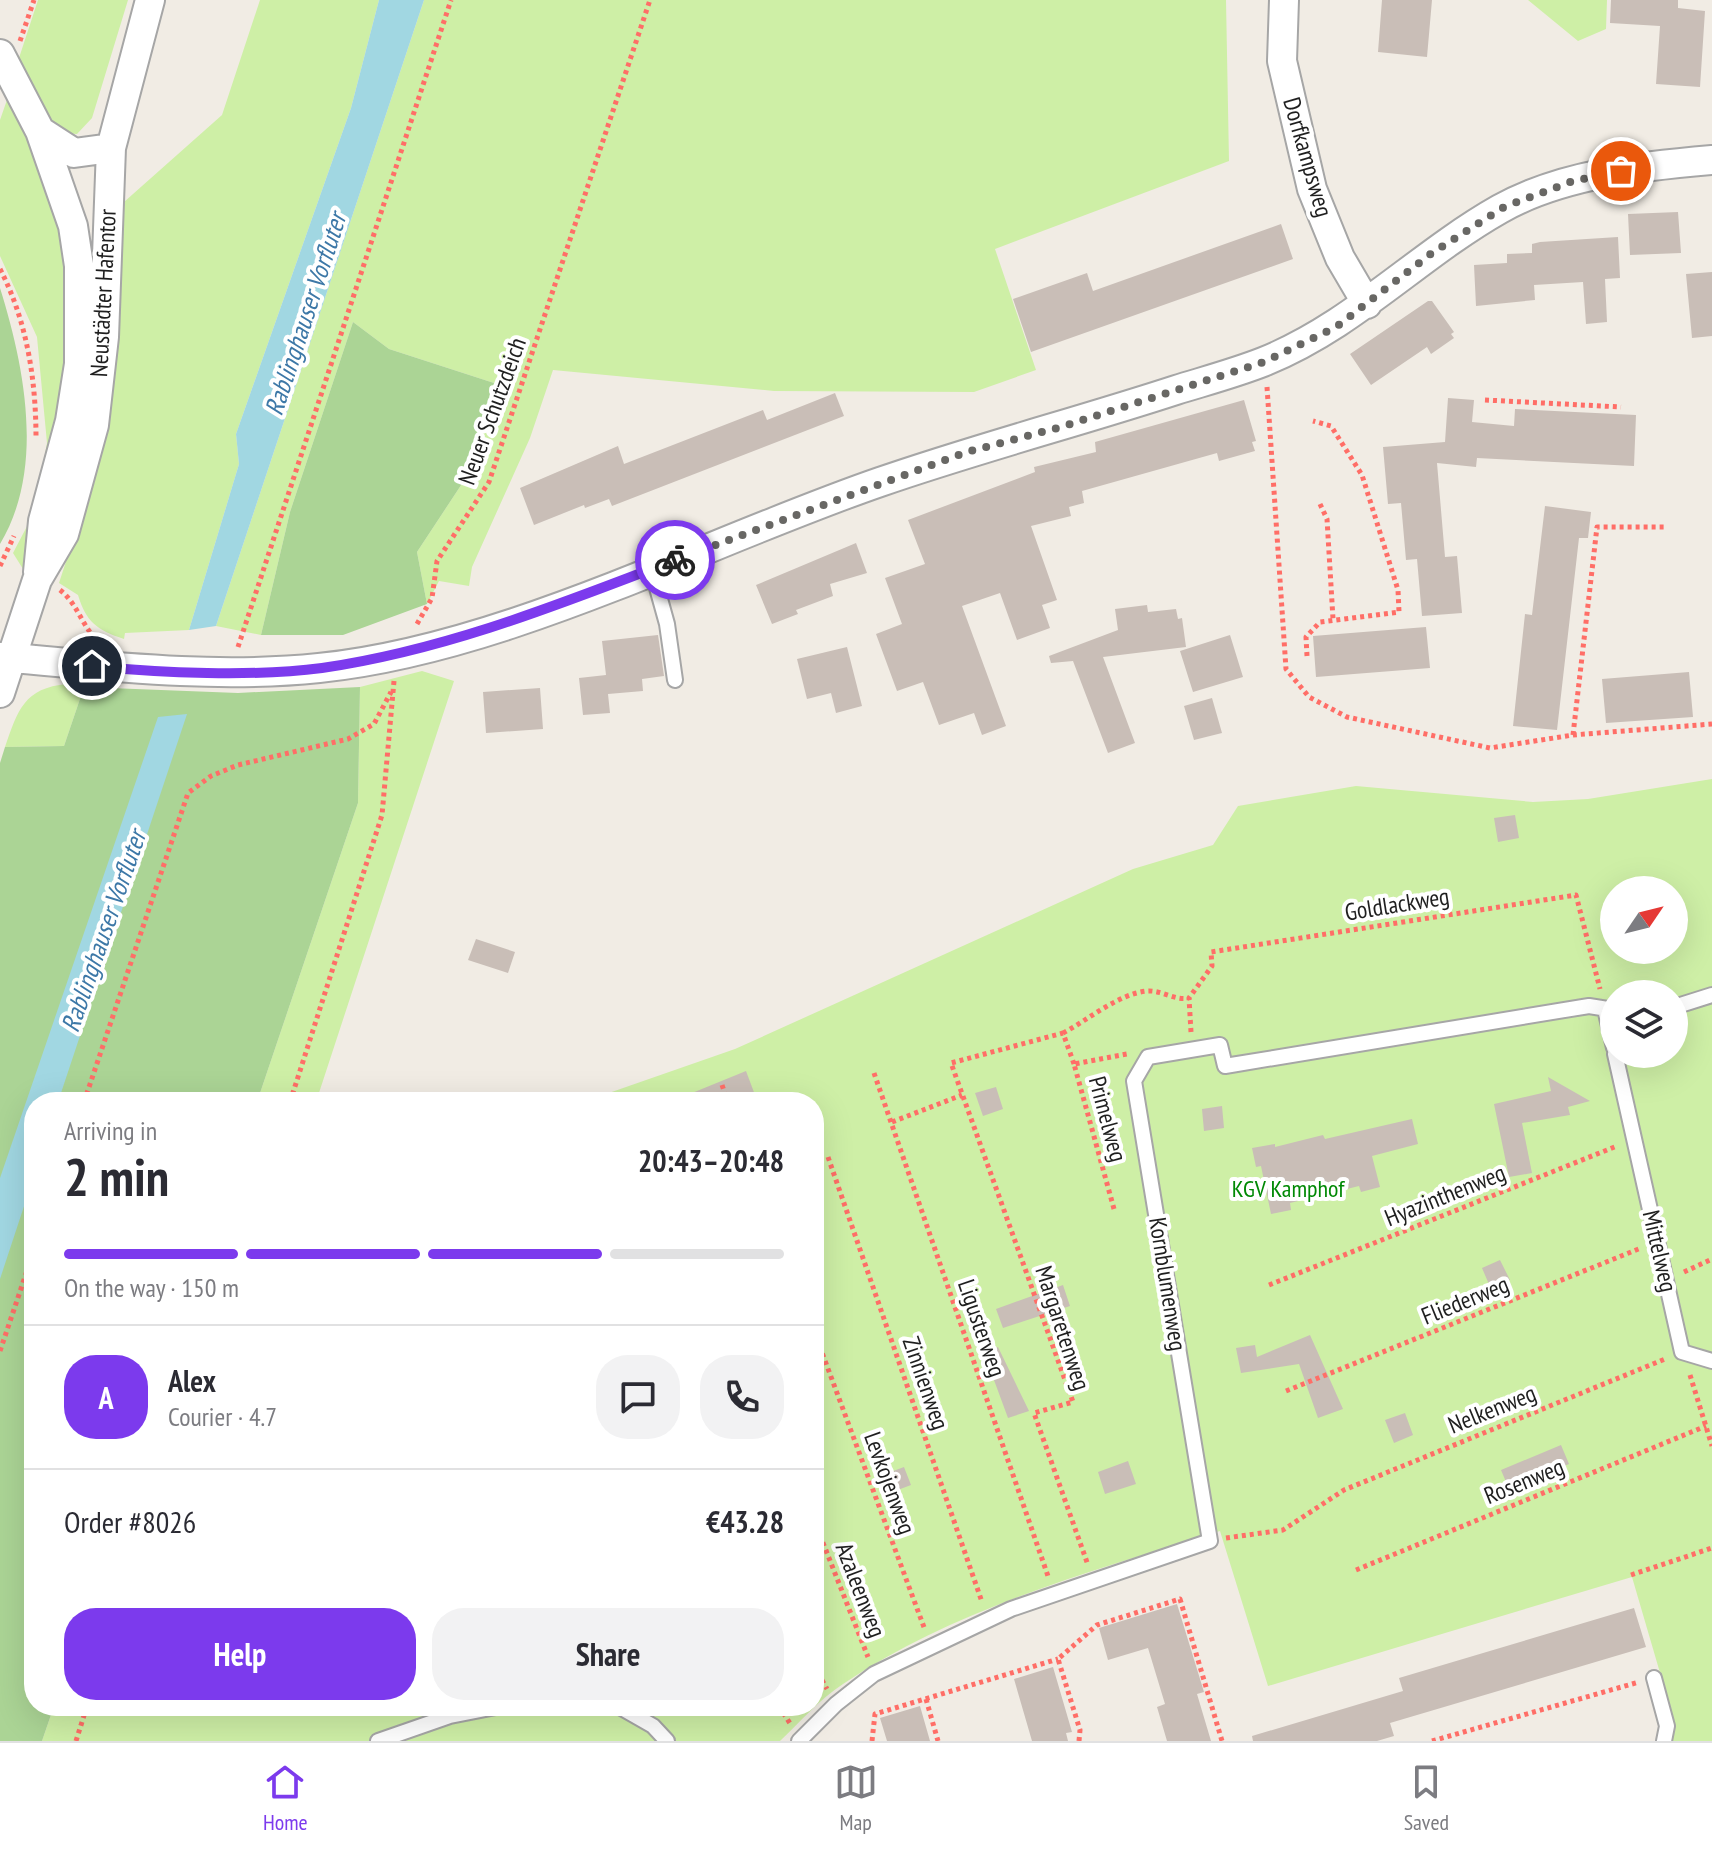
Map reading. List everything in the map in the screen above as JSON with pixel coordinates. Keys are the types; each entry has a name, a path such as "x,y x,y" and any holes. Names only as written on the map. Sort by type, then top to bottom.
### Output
{"street":[{"name":"Neustädter Hafentor","path":"0,693 6,657 37,580 64,534 94,425 104,337 111,148 150,0"},
{"name":"Dorfkampsweg","path":"1284,0 1282,61 1312,189 1340,258 1367,304"},
{"name":"Neustädter Hafentor","path":"8,54 40,131 73,226 79,266 79,364 72,406 43,521 37,580"},
{"path":"40,131 74,153 111,148"},
{"path":"6,657 116,668 230,671 320,668 399,654 559,606 967,452 1061,427 1264,362 1336,327 1432,253 1504,207 1573,181 1648,165 1712,160"}],"lane":[{"path":"651,569 667,624 675,680"},
{"path":"1688,1003 1712,995"},
{"path":"1148,1057 1220,1045 1225,1066 1589,1006 1600,1008"},
{"name":"Kornblumenweg","path":"1148,1057 1134,1081 1210,1541"},
{"name":"Mittelweg","path":"1619,1068 1682,1352"},
{"path":"1682,1352 1712,1361"},
{"path":"799,1741 836,1704 874,1674 988,1620 1210,1541"},
{"path":"1654,1678 1667,1726 1664,1741"},
{"path":"378,1741 450,1716"},
{"path":"636,1716 653,1726 667,1741"}],"path":[{"path":"8,54 34,0"},
{"path":"230,671 451,0"},
{"name":"Neuer Schutzdeich","path":"293,1092 382,815 399,654 432,598 437,561 489,482 650,0"},
{"path":"0,269 12,292 36,386 36,444"},
{"path":"1264,362 1286,669 1309,697 1347,717 1490,748 1573,735 1712,724"},
{"path":"1485,400 1621,407"},
{"path":"1307,656 1306,637 1320,622 1399,612 1398,590 1362,475 1331,426 1313,421"},
{"path":"1320,504 1327,519 1333,619"},
{"path":"19,524 0,566 63,591 75,606 84,627 116,668"},
{"path":"1573,735 1597,527 1666,527"},
{"path":"87,1092 188,793 211,776 238,765 348,739 374,724 393,689"},
{"name":"Goldlackweg","path":"1189,998 1212,966 1211,952 1576,895 1601,980"},
{"path":"1074,1064 1063,1033 1143,991 1169,994 1180,1000 1189,998 1194,1050"},
{"name":"Margaretenweg","path":"1063,1033 951,1063 1073,1402 1034,1413 1094,1581"},
{"name":"Primelweg","path":"1114,1209 1074,1064 1135,1053 1148,1057"},
{"name":"Ligusterweg","path":"874,1073 1054,1594"},
{"path":"722,1085 724,1092"},
{"path":"892,1122 962,1095"},
{"name":"Hyazinthenweg","path":"1269,1285 1634,1138"},
{"name":"Zinnienweg","path":"828,1157 988,1620"},
{"name":"Fliederweg","path":"1286,1391 1657,1241"},
{"path":"1666,1279 1712,1259"},
{"path":"0,1351 24,1280"},
{"path":"1682,1352 1712,1446"},
{"name":"Nelkenweg","path":"1210,1541 1283,1530 1344,1490 1682,1352"},
{"name":"Levkojenweg","path":"824,1358 931,1648"},
{"name":"Rosenweg","path":"1356,1570 1707,1425"},
{"name":"Azaleenweg","path":"824,1546 874,1674"},
{"path":"1631,1575 1712,1548"},
{"path":"872,1741 875,1714 1058,1659 1097,1625 1180,1599 1222,1741"},
{"path":"1058,1659 1080,1730 1079,1741"},
{"path":"1432,1741 1654,1678"},
{"path":"926,1699 938,1741"},
{"path":"76,1741 84,1716"}],"green space":[{"path":"38,0 128,0 92,118 77,134 66,132 48,116 19,58"},
{"path":"260,0 379,0 351,108 236,434 239,464 189,630 125,633 124,639 94,624 78,595 59,583 87,497 121,211 124,202 222,115"},
{"path":"424,0 1226,0 1229,161 995,249 1036,370 974,392 774,391 553,370 530,438 472,567 469,586 439,581 427,604 417,552 475,464 494,383 389,349 353,322 290,512 261,635 216,626"},
{"path":"1528,0 1607,0 1606,29 1578,41"},
{"path":"8,97 44,166 64,216 73,301 60,432 23,569 13,553 35,511 47,443 37,337 0,256 0,120"},
{"path":"0,288 23,384 26,451 14,515 0,544"},
{"path":"353,322 389,349 494,383 475,464 417,552 427,604 343,635 261,635 290,512"},
{"path":"422,671 454,681 319,1092 260,1092 358,803 360,687"},
{"path":"67,684 84,687 64,746 5,747 25,703 41,690"},
{"path":"84,687 238,693 360,687 358,803 260,1092 24,1092 24,1716 51,1716 42,1741 0,1741 0,763 5,747 64,746"},
{"name":"KGV Kamphof","path":"1712,779 1712,1741 1669,1741 1670,1707 1632,1577 1268,1686 1220,1531 1074,1577 978,1613 886,1657 824,1699 824,1092 612,1092 735,1049 1133,869 1213,845 1238,806 1356,786 1533,802 1588,799"},
{"name":"KGV Kamphof","path":"51,1716 806,1716 780,1741 42,1741"}],"water":[{"name":"Rablinghauser Vorfluter","path":"379,0 424,0 216,626 189,630 239,464 236,434 351,108"},
{"name":"Rablinghauser Vorfluter","path":"187,714 61,1092 29,1092 158,717"},
{"path":"24,1108 24,1206 0,1279 0,1178"}],"building":[{"path":"1382,0 1432,0 1427,57 1378,52"},
{"path":"1611,0 1678,0 1678,8 1705,11 1700,87 1656,84 1660,26 1610,23"},
{"path":"1678,212 1681,253 1630,255 1628,214"},
{"path":"1281,224 1293,259 1031,352 1013,299 1087,273 1093,291"},
{"path":"1618,237 1620,278 1605,279 1607,322 1586,324 1583,282 1534,285 1535,300 1476,306 1474,265 1507,263 1507,254 1532,253 1532,244 1540,242"},
{"path":"1712,272 1712,336 1692,338 1686,274"},
{"path":"1432,301 1454,332 1451,334 1454,338 1431,354 1427,347 1371,385 1350,354"},
{"path":"835,393 844,416 612,506 609,499 585,508 584,505 534,525 520,488 618,446 624,464 763,410 767,420"},
{"path":"1448,398 1474,400 1472,422 1514,426 1515,409 1636,415 1634,466 1477,458 1476,467 1437,463 1445,557 1457,556 1462,613 1422,616 1417,559 1406,560 1401,503 1388,504 1383,447 1445,442"},
{"path":"1244,400 1256,441 1252,442 1255,451 1219,461 1217,453 1082,491 1084,503 1069,507 1071,516 1031,526 1057,600 1042,605 1050,628 1017,640 1000,593 962,606 1006,726 982,735 974,713 939,725 923,682 897,691 876,634 902,624 885,578 925,564 908,520 1035,472 1034,467 1096,452 1095,442"},
{"path":"1545,506 1591,512 1588,538 1579,538 1557,730 1513,726 1525,614 1532,615"},
{"path":"856,543 867,573 830,584 833,596 796,610 798,614 772,624 756,585"},
{"path":"1147,605 1148,612 1176,609 1178,619 1182,618 1186,647 1103,657 1135,743 1108,753 1073,661 1051,663 1049,656 1118,630 1115,609"},
{"path":"1426,627 1430,668 1316,677 1313,636"},
{"path":"658,635 664,676 642,679 643,691 608,694 610,713 583,715 579,678 606,675 602,641"},
{"path":"1230,635 1243,677 1193,692 1180,651"},
{"path":"847,647 862,706 836,713 831,693 807,699 797,659"},
{"path":"1689,672 1693,717 1606,723 1602,679"},
{"path":"540,688 543,729 486,733 483,692"},
{"path":"1212,698 1222,733 1194,740 1184,706"},
{"path":"1515,815 1519,838 1498,842 1494,818"},
{"path":"476,939 515,952 508,973 468,960"},
{"path":"746,1071 754,1092 695,1092"},
{"path":"1548,1077 1590,1101 1568,1107 1570,1115 1522,1123 1532,1173 1509,1177 1494,1104 1551,1091"},
{"path":"996,1087 1003,1109 983,1116 975,1093"},
{"path":"1222,1106 1224,1128 1204,1131 1202,1109"},
{"path":"1412,1119 1418,1144 1372,1156 1380,1187 1361,1192 1359,1186 1290,1203 1291,1210 1271,1214 1261,1166 1256,1167 1252,1148 1275,1144 1275,1147 1323,1135 1325,1139"},
{"path":"1500,1260 1510,1280 1491,1289 1482,1268"},
{"path":"1063,1285 1070,1306 1003,1328 996,1309"},
{"path":"1310,1335 1343,1409 1318,1418 1299,1364 1241,1373 1236,1348 1255,1345 1257,1357"},
{"path":"998,1347 1029,1411 1008,1418 984,1353"},
{"path":"1405,1413 1413,1435 1394,1443 1385,1420"},
{"path":"1561,1445 1569,1464 1509,1489 1501,1470"},
{"path":"1128,1461 1136,1484 1105,1494 1098,1472"},
{"path":"904,1467 911,1485 887,1494 880,1476"},
{"path":"1177,1604 1204,1692 1197,1694 1211,1741 1167,1741 1157,1707 1165,1704 1148,1648 1108,1660 1099,1628"},
{"path":"1634,1608 1646,1647 1390,1723 1394,1736 1377,1741 1253,1741 1252,1736 1403,1691 1399,1678"},
{"path":"1053,1667 1072,1732 1066,1733 1068,1741 1032,1741 1014,1679"},
{"path":"920,1706 930,1741 887,1741 880,1718"}],"way so far":[{"path":"675,560 851,492 967,452 1061,427 1264,362 1336,327 1432,253 1504,207 1573,181 1621,171"}],"route":[{"path":"92,666 230,671 320,668 399,654 559,606 675,560"}]}
